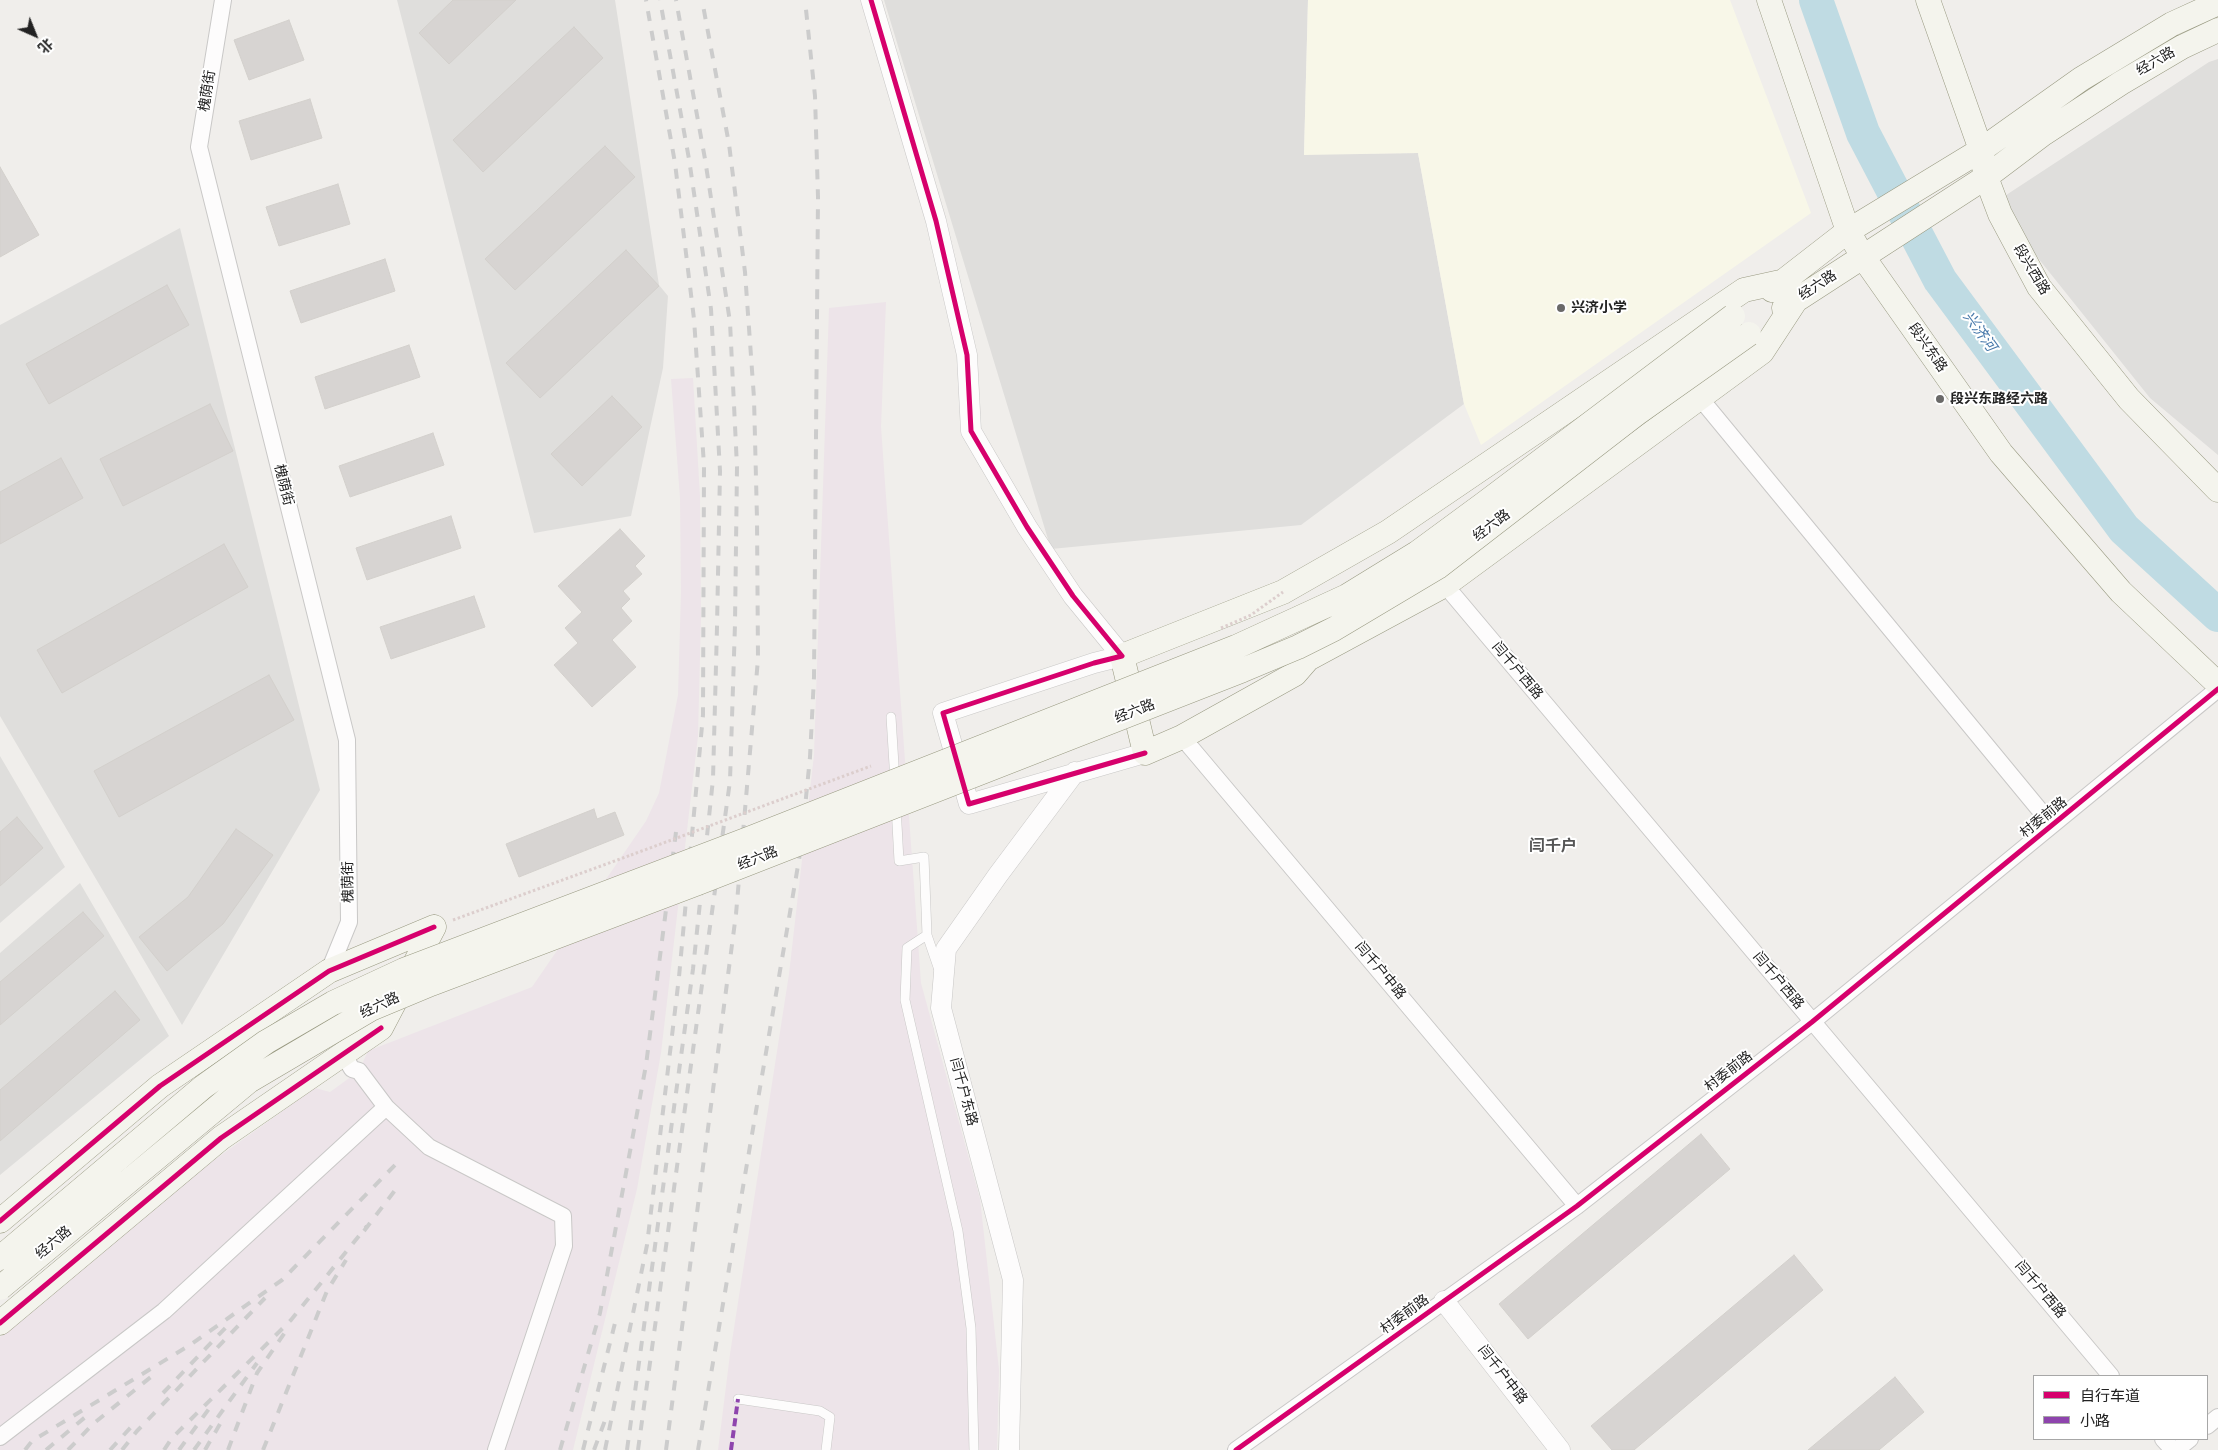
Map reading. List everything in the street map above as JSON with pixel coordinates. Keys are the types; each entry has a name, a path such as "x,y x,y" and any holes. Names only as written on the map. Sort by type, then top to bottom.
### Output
{"main road":[{"name":"段兴东路","path":"1769,0 1848,231 1863,257 2001,453 2121,592 2218,684"},
{"name":"段兴西路","path":"1928,0 1981,150 1986,176 2000,214 2039,287 2129,398 2218,490"},
{"name":"经六路","path":"0,1288 249,1081 371,1009 1225,677 1334,629 1438,566 1636,414 1749,334 1848,231 1981,150 2081,79 2172,24 2218,4"},
{"name":"经六路","path":"0,1258 203,1087 266,1042 334,1003 404,970 751,838 1236,648 1347,596 1417,553 1733,316 1863,257 1986,176 2043,134 2121,83 2182,47 2218,30"},
{"path":"1744,290 1790,290 1762,352 1445,585 1308,659 1295,674 1182,737 1145,753 1122,656 1283,592 1388,532 1744,290"},
{"path":"0,1221 160,1086 329,971 434,927"},
{"path":"0,1323 221,1138 381,1028 434,927"}],"street":[{"name":"槐荫街","path":"224,0 199,147 347,740 349,922 329,971"},
{"path":"871,0 936,221 967,355 971,431 1027,528 1073,596 1122,656 1094,663 943,713 969,804 1145,753"},
{"path":"1700,398 2052,825"},
{"name":"闫千户西路","path":"1445,585 2111,1375"},
{"name":"村委前路","path":"1236,1450 1578,1206 1812,1022 2218,689"},
{"name":"闫千户中路","path":"1182,737 1578,1206"},
{"name":"闫千户东路","path":"1009,1450 1013,1280 941,1008 943,978 946,949 998,875 1075,772"},
{"path":"343,1054 352,1069 359,1071 386,1107 429,1146 562,1216 564,1246 496,1450"},
{"path":"0,1437 164,1310 386,1107"},
{"name":"闫千户中路","path":"1444,1301 1560,1450"},
{"path":"2208,1425 2218,1417"},
{"path":"2164,1440 2174,1450 2189,1440"}],"lane":[{"path":"891,717 900,861 924,857 927,935 937,967 943,978"},
{"path":"927,935 907,948 905,1000 958,1231 971,1328 974,1450"},
{"path":"738,1399 820,1411 830,1418 826,1450"}],"path":[{"path":"434,927 880,763"}],"shaded area":[{"path":"397,0 615,0 659,285 668,296 663,368 631,516 534,533"},
{"path":"884,0 1308,0 1304,154 1418,153 1464,404 1301,525 1051,549"},
{"name":"兴济小学","path":"1308,0 1730,0 1811,213 1481,445 1464,404 1418,153 1304,155"},
{"path":"2218,59 2218,455 2150,398 1994,203 2209,62"},
{"path":"180,228 320,790 182,1025 0,716 0,325"},
{"path":"886,302 881,427 921,983 980,1199 999,1370 997,1450 718,1450 730,1354 789,974 814,755 829,308"},
{"path":"693,378 700,496 701,617 698,736 661,1053 637,1189 573,1450 0,1450 0,1337 203,1168 315,1088 330,1092 359,1071 368,1051 532,987 646,821 659,793 678,695 681,593 680,498 671,379"},
{"path":"0,756 65,867 0,923"},
{"path":"80,883 169,1036 0,1175 0,953"}],"building":[{"path":"453,0 516,0 449,64 419,33"},
{"path":"289,20 304,60 249,80 234,40"},
{"path":"574,27 603,58 483,172 453,140"},
{"path":"310,99 322,138 251,160 239,121"},
{"path":"605,146 635,177 515,290 485,259"},
{"path":"0,167 39,235 0,257"},
{"path":"338,184 350,224 279,246 266,207"},
{"path":"626,250 659,286 540,398 506,363"},
{"path":"385,259 395,291 301,323 290,291"},
{"path":"167,285 189,325 49,404 26,364"},
{"path":"409,345 420,377 325,409 315,377"},
{"path":"612,396 642,427 582,486 551,454"},
{"path":"210,404 233,451 123,506 100,459"},
{"path":"433,433 444,465 350,497 339,466"},
{"path":"61,458 83,498 0,544 0,492"},
{"path":"451,516 461,548 367,580 356,548"},
{"path":"620,529 645,556 635,566 642,574 623,591 630,599 621,608 632,621 612,640 636,667 592,707 554,665 578,643 565,628 582,612 558,586"},
{"path":"224,544 248,587 62,693 37,650"},
{"path":"474,596 485,627 391,659 380,627"},
{"path":"269,675 294,720 119,817 94,771"},
{"path":"594,809 597,819 615,812 624,835 519,877 506,844"},
{"path":"17,817 43,848 0,886 0,832"},
{"path":"236,829 273,855 223,924 167,971 139,937 188,897"},
{"path":"83,912 104,936 0,1025 0,982"},
{"path":"115,991 140,1020 0,1141 0,1090"},
{"path":"1701,1134 1730,1169 1528,1339 1499,1304"},
{"path":"1794,1255 1823,1290 1634,1450 1612,1450 1591,1426"},
{"path":"1895,1377 1924,1412 1879,1450 1808,1450"}],"waterway":[{"name":"兴济河","path":"1816,0 1863,133 1940,280 2124,529 2218,615"}],"railway":[{"path":"605,1450 647,1245 679,977 703,715 704,465 694,319 675,163 646,0"},
{"path":"627,1450 693,969 713,779 717,627 720,471 711,309 689,159 660,0"},
{"path":"638,1450 730,781 735,624 737,467 730,322 705,159 676,0"},
{"path":"666,1450 736,914 758,659 754,398 745,272 729,144 702,0"},
{"path":"698,1450 801,848 810,757 814,677 818,197 815,96 805,0"},
{"path":"560,1450 600,1313 646,1065 676,832"},
{"path":"25,1450 32,1441 190,1345 282,1280 398,1162"},
{"path":"364,1231 399,1185"},
{"path":"164,1450 172,1438 291,1320 367,1226"},
{"path":"263,1450 327,1291 346,1260"},
{"path":"122,1450 137,1431 265,1298"},
{"path":"163,1393 232,1321"},
{"path":"583,1450 615,1323"},
{"path":"228,1450 257,1373 286,1331"},
{"path":"194,1450 257,1363"},
{"path":"68,1450 93,1424 152,1376"},
{"path":"179,1450 211,1406"},
{"path":"46,1450 89,1414"},
{"path":"594,1450 607,1415"},
{"path":"205,1450 224,1417"},
{"path":"110,1450 132,1426"}],"marked path":[{"path":"731,1450 738,1399"}],"cycle path":[{"path":"871,0 936,221 967,355 971,431 1027,527 1073,596 1122,656 1094,663 943,713 969,804 1145,753"},
{"path":"1236,1450 1577,1206 1812,1022 2218,689"},
{"path":"0,1221 160,1086 329,971 434,927"},
{"path":"0,1323 221,1138 381,1028"}],"place":[{"name":"兴济小学","path":"1561,308"},
{"name":"段兴东路经六路","path":"1940,399"}],"district":[{"name":"闫千户","path":"1553,847"}]}
